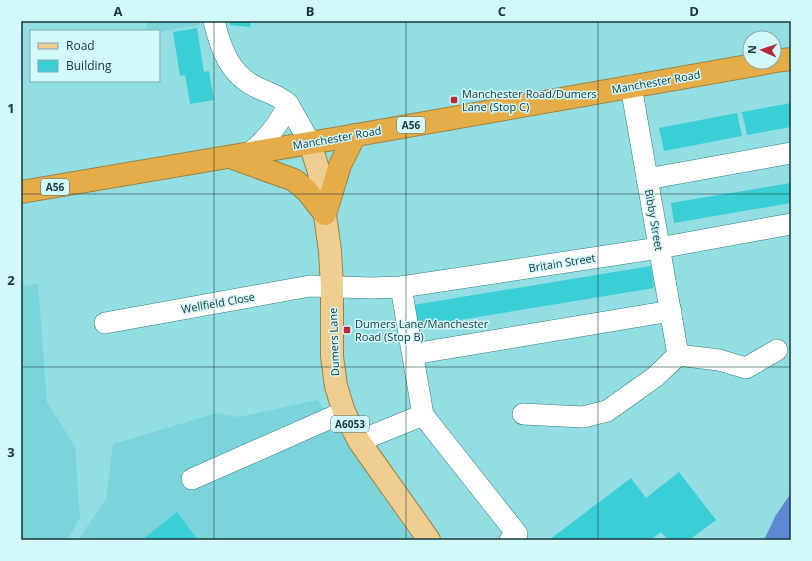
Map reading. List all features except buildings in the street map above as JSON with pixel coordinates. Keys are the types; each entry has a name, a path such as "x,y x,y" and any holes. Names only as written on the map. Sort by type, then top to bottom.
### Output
{"highway":[{"name":"Manchester Road","path":"21,192 742,67"},
{"path":"325,214 340,165 355,135"},
{"path":"228,156 294,180 307,191 325,214"}],"main road":[{"name":"Dumers Lane","path":"310,143 319,172 330,251 332,287 332,356 336,386 344,412 359,441 429,540"}],"street":[{"path":"214,21 219,42 229,64 239,77 254,86 283,99 288,104 310,143"},
{"name":"Bibby Street","path":"631,86 678,355"},
{"path":"250,153 265,141 282,118 288,104"},
{"path":"647,178 791,153"},
{"name":"Britain Street","path":"332,287 401,287 659,248 791,224"},
{"name":"Wellfield Close","path":"105,323 310,286 332,287"},
{"path":"401,287 424,416 517,534 510,540"},
{"path":"413,354 670,311"},
{"path":"523,414 583,417 607,411 655,377 678,355 719,360 746,368 777,350"},
{"path":"192,479 344,412"},
{"path":"359,441 424,416"}],"shaded area":[{"path":"147,21 199,21 199,25 160,32 160,30 146,30"},
{"path":"38,284 47,403 75,446 80,518 67,540 21,540 21,286"},
{"path":"318,400 413,540 78,540 106,499 113,444 217,413 239,417"},
{"path":"791,493 791,540 764,540 776,515"}],"place":[{"name":"Manchester Road/Dumers Lane (Stop C)","path":"454,100"},
{"name":"Dumers Lane/Manchester Road (Stop B)","path":"347,330"}]}
